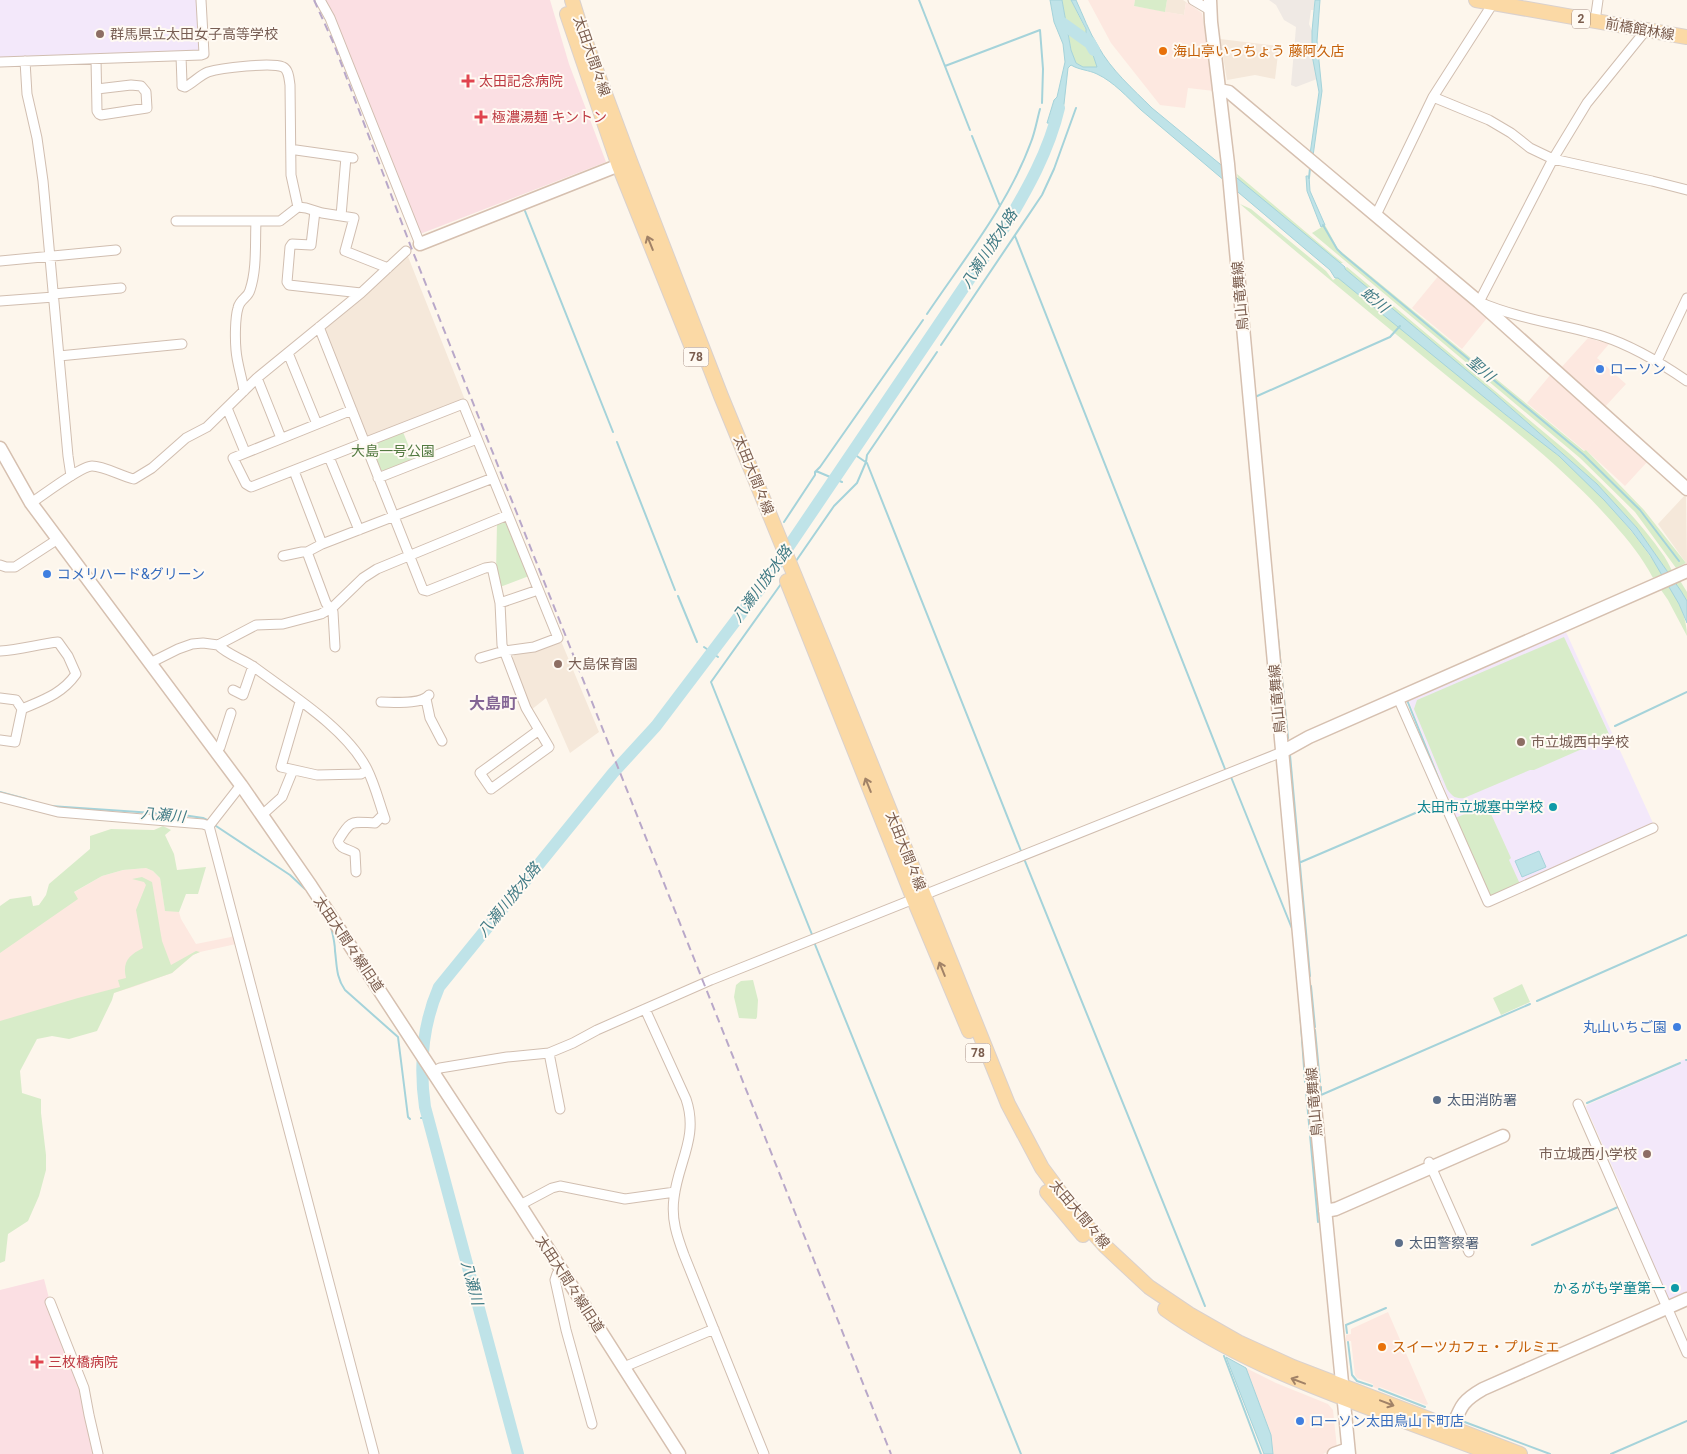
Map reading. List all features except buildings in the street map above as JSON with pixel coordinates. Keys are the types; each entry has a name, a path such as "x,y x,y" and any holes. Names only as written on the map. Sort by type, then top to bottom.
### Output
{"main road":[{"name":"太田大間々線","path":"563,0 573,35 721,396 777,543 1005,1118 1027,1160 1043,1185 1067,1218 1114,1267 1142,1292 1182,1321 1280,1373 1452,1428 1520,1454"},
{"name":"太田大間々線","path":"572,0 624,163"},
{"name":"前橋館林線","path":"1476,0 1687,37"},
{"name":"太田大間々線","path":"1342,1392 1493,1454"}],"street":[{"path":"0,62 204,54 201,0"},
{"path":"320,0 330,18 420,244 624,163"},
{"path":"1193,0 1210,5"},
{"path":"1595,22 1598,0"},
{"path":"1376,215 1433,97 1490,8 1491,3"},
{"name":"鳥山竜舞線","path":"1210,5 1228,167 1348,1451"},
{"path":"1479,302 1553,159 1587,103 1646,30"},
{"path":"181,56 182,86 185,87 212,71 268,65 284,68 287,71 290,85 291,175 298,207"},
{"path":"96,59 97,111 101,115 146,108 146,92 141,86 131,85 97,89"},
{"path":"26,61 27,94 37,138 43,181 71,476"},
{"path":"1220,90 1229,92 1479,302 1687,489"},
{"path":"1433,97 1489,120 1511,133 1530,148 1553,159 1687,190"},
{"path":"296,150 350,157 341,216"},
{"path":"298,207 354,218 345,251 388,268"},
{"path":"176,221 280,221 298,207"},
{"path":"315,211 311,245 296,243 290,247 287,282 289,285 361,293"},
{"path":"244,391 236,348 237,309 240,301 248,295 253,279 256,221"},
{"path":"0,261 116,250"},
{"path":"31,503 71,476 92,466 126,478 138,478 186,438 207,427 258,378 361,293 406,251"},
{"path":"0,301 121,288"},
{"path":"1657,361 1687,298"},
{"path":"1479,302 1502,312 1604,337 1657,361 1687,382"},
{"path":"319,327 408,555 424,591 492,567 500,603 501,636 504,651 526,708 549,747 491,789 480,773 538,730"},
{"path":"59,356 182,344"},
{"path":"288,353 317,424"},
{"path":"258,378 281,438"},
{"path":"352,410 233,458 247,486 251,487 463,404 558,638 534,648 504,651 480,658"},
{"path":"227,408 245,452"},
{"path":"378,478 477,439"},
{"name":"太田大間々線旧道","path":"0,448 31,503 241,785 311,886 520,1205 678,1454"},
{"path":"329,457 359,530"},
{"path":"294,471 322,544"},
{"path":"283,556 307,552 322,544 493,478"},
{"path":"218,646 256,626 283,624 313,617 330,608 369,574 408,555 508,515"},
{"path":"0,565 15,567 58,538"},
{"path":"307,552 326,603 334,617 335,647"},
{"path":"431,1069 507,1056 549,1053 573,1044 597,1030 711,980 1282,752 1308,737 1681,573"},
{"path":"500,603 538,590"},
{"path":"0,651 58,642 68,656 76,674 68,686 22,710"},
{"path":"150,663 192,644 202,643 218,646 253,666 349,743 368,770 376,788 384,817 376,823 351,822 338,840 339,846 355,852 356,872"},
{"path":"233,690 243,695 253,666"},
{"path":"381,702 419,701 428,697 430,718 442,741"},
{"path":"0,698 16,700 22,710 15,742 0,740"},
{"path":"1398,698 1488,902 1654,828"},
{"path":"300,702 281,767 316,775 361,774 368,770"},
{"path":"216,752 220,747 231,713"},
{"path":"262,815 282,797 293,770"},
{"path":"212,823 241,785"},
{"path":"0,797 58,812 212,823"},
{"path":"212,823 374,1454"},
{"path":"645,1009 690,1112 691,1132 674,1192 673,1212 676,1234 764,1454"},
{"path":"549,1053 560,1109"},
{"path":"1578,1104 1687,1354"},
{"path":"1324,1207 1336,1209 1430,1165 1469,1252"},
{"path":"520,1205 552,1188 560,1186 625,1199 674,1192"},
{"path":"560,1270 556,1274 555,1280 566,1330 592,1424"},
{"path":"1452,1428 1463,1403 1472,1395 1687,1299"},
{"path":"50,1302 84,1388 88,1415 98,1454"},
{"path":"624,1367 714,1329"},
{"path":"1334,1454 1348,1451"}],"shaded area":[{"name":"群馬県立太田女子高等学校","path":"0,0 198,0 202,52 0,59"},
{"name":"極濃湯麺 キントン","path":"324,0 550,0 569,64 606,162 420,234"},
{"name":"海山亭いっちょう 藤阿久店","path":"1088,0 1135,0 1134,6 1184,15 1186,2 1202,13 1214,91 1188,88 1185,108 1160,105 1111,43"},
{"path":"1167,0 1183,0 1186,2 1184,15 1165,12"},
{"path":"1269,0 1314,0 1314,10 1311,10 1309,24 1312,31 1312,55 1317,79 1296,87 1291,85 1296,27 1284,20 1276,5"},
{"path":"1220,39 1279,46 1275,79 1255,75 1227,80"},
{"path":"407,254 465,400 368,437 325,330 325,325"},
{"path":"1440,274 1466,296 1471,305 1487,318 1462,349 1412,308"},
{"name":"ローソン","path":"1588,338 1609,344 1597,358 1626,384 1603,409 1559,370"},
{"path":"1551,374 1648,461 1625,486 1586,450 1602,432 1585,451 1527,403"},
{"path":"1686,494 1687,563 1658,524"},
{"name":"市立城西中学校","path":"1564,631 1653,823 1652,826 1493,896 1489,894 1447,801 1449,800 1409,701 1410,698 1498,660 1500,662 1504,660 1504,657"},
{"path":"561,641 599,732 570,753 546,698 531,710 514,670 512,658 516,653"},
{"path":"146,868 153,871 160,878 165,910 179,912 181,919 196,944 234,935 236,944 200,952 193,955 172,973 133,987 0,1028 0,942 66,897 102,876 123,870"},
{"name":"市立城西小学校","path":"1686,1059 1687,1293 1670,1300 1666,1298 1626,1204 1627,1200 1586,1107 1681,1064 1680,1061"},
{"name":"三枚橋病院","path":"44,1279 50,1302 78,1373 98,1454 0,1454 0,1290"},
{"path":"1388,1312 1428,1404 1426,1405 1380,1387 1378,1389 1373,1387 1373,1384 1357,1378 1355,1375 1351,1341 1346,1341 1346,1335 1351,1334 1351,1329"},
{"name":"ローソン太田鳥山下町店","path":"1246,1368 1276,1383 1328,1404 1333,1410 1337,1448 1323,1454 1273,1454 1271,1435"}],"green space":[{"path":"1062,0 1071,0 1086,30 1084,38 1090,46 1098,68 1083,67 1076,63 1071,50"},
{"path":"1135,0 1167,0 1165,12 1134,6"},
{"path":"1237,174 1343,263 1338,263 1238,180"},
{"path":"1240,204 1251,209 1326,271 1333,280 1338,277 1576,471 1634,534 1659,569 1682,611 1686,623 1687,636 1655,577 1653,578 1634,549 1595,503 1515,431"},
{"path":"1325,225 1338,249 1584,451 1586,450 1644,510 1686,563 1676,568 1635,512 1580,458 1312,233"},
{"path":"1347,267 1570,454 1608,490 1643,528 1664,556 1676,579 1679,579 1687,592 1687,601 1637,528 1597,484 1496,395 1344,269"},
{"name":"大島一号公園","path":"403,432 414,459 384,471 381,470 372,448 373,443"},
{"path":"508,522 529,576 500,587 496,573 497,523"},
{"path":"1564,637 1609,734 1607,738 1464,798 1458,798 1450,794 1414,709 1417,700"},
{"path":"1487,805 1511,858 1509,860 1520,884 1493,896 1489,894 1455,818"},
{"path":"163,826 171,830 165,835 174,854 177,870 206,867 198,894 186,894 179,912 165,911 160,878 153,871 146,868 123,870 102,876 74,892 78,899 0,953 0,906 10,899 31,896 33,906 39,905 46,895 49,884 90,849 90,836 111,829 154,830"},
{"path":"142,877 152,882 162,941 171,965 196,951 200,952 193,955 172,973 114,993 97,1031 69,1039 52,1036 37,1039 20,1071 22,1093 41,1099 46,1170 39,1196 28,1221 8,1234 5,1261 0,1263 0,1021 120,987 118,980 126,978 125,968 130,956 143,948 136,910 146,885 144,882 132,879"},
{"path":"753,980 758,1000 757,1017 756,1019 739,1018 734,997 736,985 741,981"},
{"path":"1522,984 1530,1002 1501,1015 1493,998"}],"water":[{"path":"1050,0 1062,0 1071,50 1076,63 1083,67 1097,67 1090,46 1084,38 1086,29 1071,0 1076,0 1092,35 1109,63 1152,108 1345,267 1345,269 1496,395 1597,484 1637,528 1681,591 1687,601 1687,623 1679,604 1650,555 1631,530 1604,500 1559,456 1338,278 1335,278 1330,270 1141,110 1115,85 1097,74 1071,65 1068,68 1064,104 1059,124 1047,123 1054,100 1057,97 1065,62 1063,44 1054,22"},
{"path":"1315,0 1320,0 1317,41 1322,91 1313,156 1310,154 1319,92 1312,55"},
{"path":"1306,176 1309,176 1310,191 1325,225 1321,227 1307,191"},
{"path":"1539,851 1546,867 1522,877 1515,861"},
{"path":"1226,1357 1246,1368 1271,1435 1273,1454 1264,1454"}],"waterway":[{"path":"919,0 970,130"},
{"name":"蛇川","path":"1062,23 1090,43 1094,50"},
{"path":"945,66 1040,30 1043,69 1042,103"},
{"name":"八瀬川放水路","path":"518,1454 425,1107 422,1076 423,1046 429,1016 439,987 613,773 656,726 762,586 1004,228 1029,185 1043,155 1059,108"},
{"path":"941,345 1042,195 1054,169 1076,108"},
{"path":"927,314 998,210 1031,142 1040,109"},
{"path":"972,136 1000,206"},
{"name":"聖川","path":"1309,178 1310,168"},
{"path":"525,211 613,432"},
{"name":"聖川","path":"1323,225 1342,254 1584,455 1640,510 1679,561"},
{"path":"1015,236 1225,769"},
{"path":"784,522 815,475 815,472 923,320"},
{"path":"1255,397 1390,337 1400,326"},
{"path":"796,561 834,506 857,483 867,455 937,352"},
{"path":"617,442 675,590"},
{"path":"851,452 867,463 1021,851"},
{"path":"816,471 842,482"},
{"path":"781,584 711,682 813,937"},
{"path":"1273,588 1288,738"},
{"path":"678,596 697,642"},
{"name":"八瀬川放水路","path":"704,647 718,657"},
{"path":"1615,726 1687,692"},
{"path":"1407,700 1440,782"},
{"path":"1290,755 1310,976"},
{"path":"1231,777 1293,931"},
{"name":"八瀬川","path":"0,792 26,799"},
{"path":"1301,862 1441,802"},
{"name":"八瀬川","path":"50,806 183,815 203,818 209,821"},
{"name":"八瀬川","path":"213,824 290,875 305,889"},
{"path":"1025,861 1205,1306"},
{"name":"八瀬川","path":"331,927 337,971 345,990 398,1037 408,1117 410,1119"},
{"path":"1537,1001 1687,935"},
{"path":"814,942 1021,1454"},
{"path":"1311,986 1315,1027"},
{"path":"1321,1087 1321,1095 1530,1004"},
{"path":"1300,1010 1305,1082"},
{"path":"1315,1030 1320,1082"},
{"path":"1587,1103 1680,1063"},
{"path":"1306,1091 1318,1222"},
{"name":"八瀬川","path":"421,1118 427,1118"},
{"path":"1532,1245 1618,1207"},
{"path":"1347,1333 1346,1325 1386,1308"},
{"path":"1348,1342 1352,1375 1357,1381 1372,1386"},
{"path":"1224,1356 1261,1454"},
{"path":"1379,1389 1425,1407"},
{"path":"1462,1421 1550,1454"},
{"path":"1611,1454 1687,1421"}],"railway":[{"path":"314,0 333,42 411,247 891,1454"}],"place":[{"name":"群馬県立太田女子高等学校","path":"100,34"},
{"name":"海山亭いっちょう 藤阿久店","path":"1163,51"},
{"name":"太田記念病院","path":"468,81"},
{"name":"極濃湯麺 キントン","path":"481,117"},
{"name":"ローソン","path":"1600,369"},
{"name":"コメリハード&グリーン","path":"47,574"},
{"name":"大島保育園","path":"558,664"},
{"name":"市立城西中学校","path":"1521,742"},
{"name":"太田市立城塞中学校","path":"1553,807"},
{"name":"丸山いちご園","path":"1677,1027"},
{"name":"太田消防署","path":"1437,1100"},
{"name":"市立城西小学校","path":"1647,1154"},
{"name":"太田警察署","path":"1399,1243"},
{"name":"かるがも学童第一","path":"1675,1288"},
{"name":"スイーツカフェ・プルミエ","path":"1382,1347"},
{"name":"三枚橋病院","path":"37,1362"},
{"name":"ローソン太田鳥山下町店","path":"1300,1421"}],"district":[{"name":"大島町","path":"493,703"}]}
